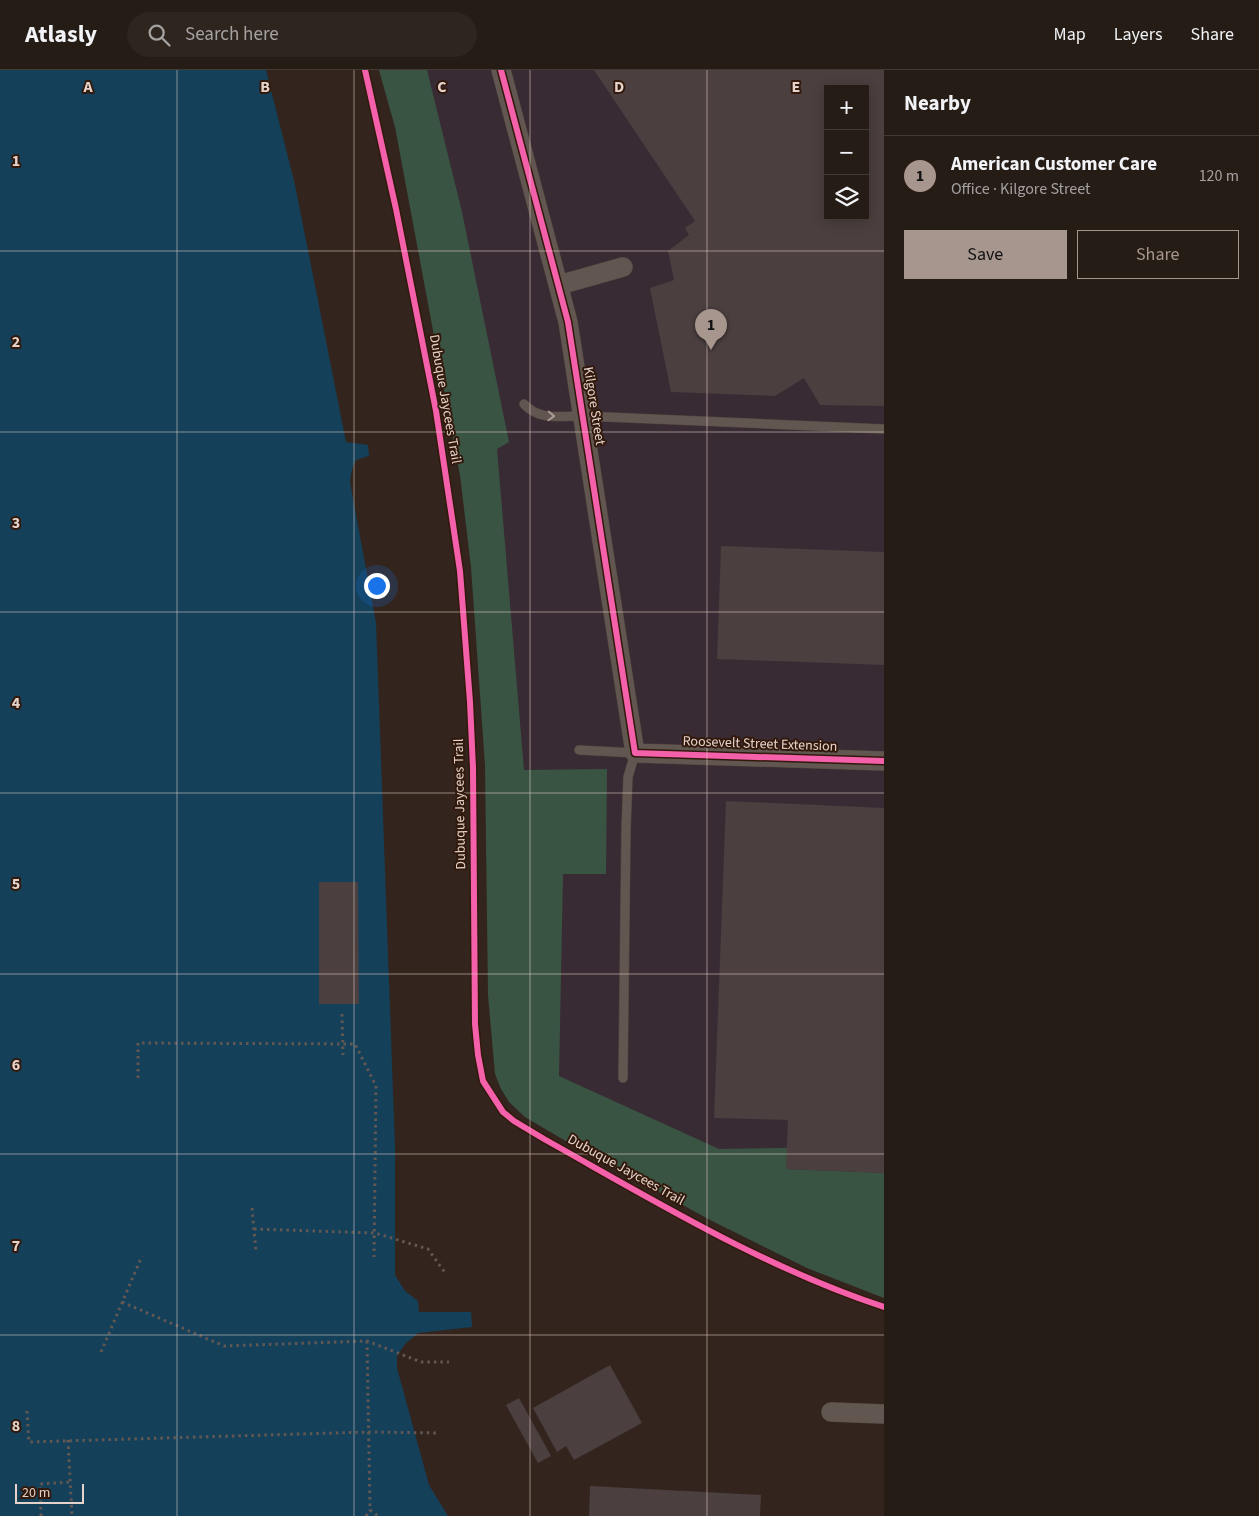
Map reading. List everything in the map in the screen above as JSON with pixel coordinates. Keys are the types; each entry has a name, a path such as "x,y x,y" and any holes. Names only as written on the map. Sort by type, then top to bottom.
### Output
{"street":[{"name":"Kilgore Street","path":"501,70 568,322 635,753"},
{"path":"558,285 623,268"},
{"name":"Roosevelt Street Extension","path":"635,753 884,761"},
{"path":"831,1412 884,1414"}],"lane":[{"path":"524,404 530,411 541,416 583,416 884,429"},
{"path":"579,750 635,753 628,777 626,829 623,1078"}],"path":[{"path":"342,1014 343,1055"},
{"path":"138,1078 138,1043 355,1044 376,1086 374,1257"},
{"path":"252,1208 256,1252"},
{"path":"254,1229 375,1233 428,1249 446,1274"},
{"path":"101,1352 142,1256"},
{"path":"122,1302 224,1346 367,1341 421,1362 449,1362"},
{"path":"366,1516 370,1510 367,1341"},
{"path":"27,1411 29,1442 369,1432 438,1433"},
{"path":"68,1440 72,1516"},
{"path":"41,1516 40,1484 70,1482"},
{"path":"370,1510 378,1516"}],"shaded area":[{"path":"405,70 884,70 884,1270 547,1094 524,770"}],"green space":[{"path":"379,70 427,70 462,212 509,442 497,449 524,770 607,769 606,874 563,874 559,1076 719,1149 787,1148 787,1169 884,1173 884,1298 807,1268 712,1221 569,1143 525,1117 509,1102 501,1089 495,1074 488,995 485,765 471,567 460,475 395,127"}],"water":[{"path":"0,70 266,70 295,185 346,442 368,445 369,456 356,460 350,482 376,623 395,1147 395,1275 405,1291 418,1301 419,1312 471,1312 472,1327 418,1333 405,1344 397,1356 397,1368 429,1485 448,1516 0,1516"}],"building":[{"path":"594,70 884,70 884,406 820,405 804,378 775,396 671,392 650,288 674,280 668,251 689,235 685,228 695,221"},
{"path":"721,546 884,552 884,665 717,659"},
{"path":"726,801 884,808 884,1173 786,1169 788,1120 714,1118"},
{"path":"319,882 358,882 359,1004 319,1004"},
{"path":"610,1365 642,1423 574,1460 566,1446 557,1452 533,1408"},
{"path":"519,1398 551,1456 538,1463 506,1405"},
{"path":"590,1486 761,1495 760,1516 589,1516"}],"cycle path":[{"name":"Dubuque Jaycees Trail","path":"365,70 396,209 436,411 460,571 473,768 475,1024 483,1081 503,1112 514,1121 627,1186 710,1231 795,1273 884,1307"},
{"path":"501,70 568,322 635,753 884,761"}],"place":[{"name":"American Customer Care","path":"711,350"}]}
